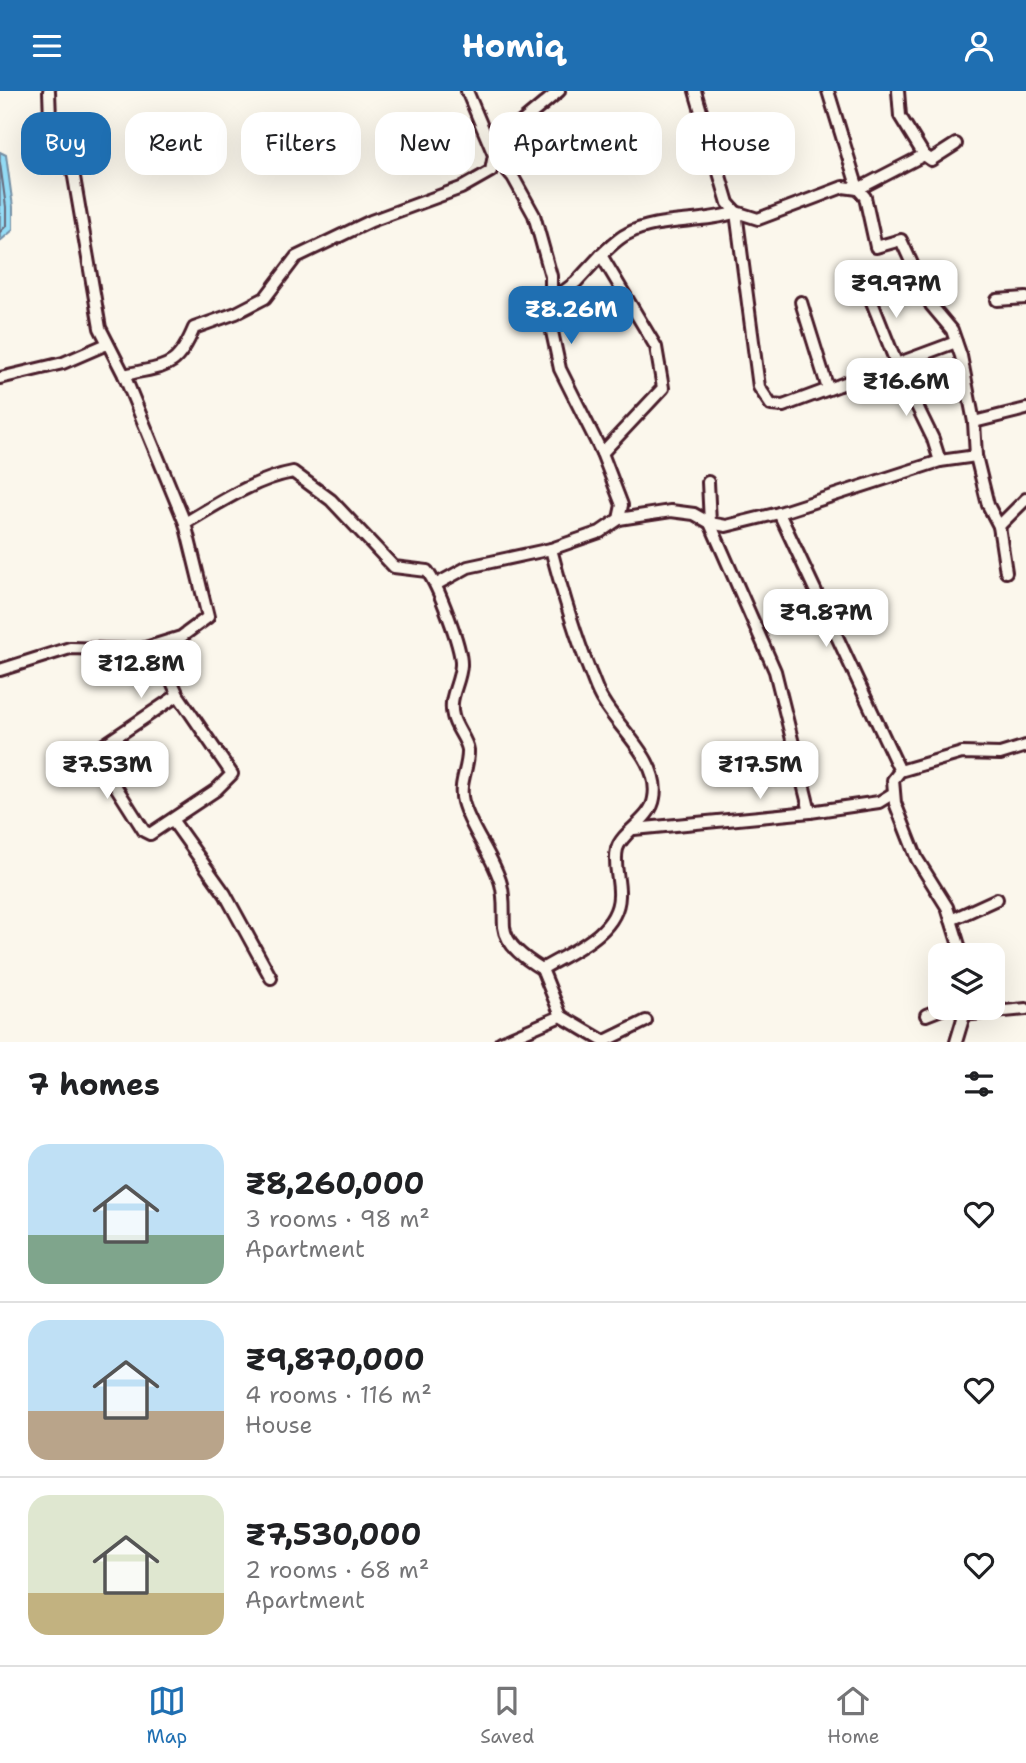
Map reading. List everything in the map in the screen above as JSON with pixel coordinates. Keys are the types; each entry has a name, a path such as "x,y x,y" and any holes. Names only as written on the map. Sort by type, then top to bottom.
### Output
{"street":[{"path":"0,670 70,648 139,650 181,636 208,617 185,523 124,376 100,328 74,177 68,153 50,119 49,91"},
{"path":"467,91 489,143"},
{"path":"533,112 559,91"},
{"path":"695,91 728,203 736,212 758,219 843,187 859,189 924,155"},
{"path":"828,91 859,189 865,197 876,247 901,240 931,305 951,330 956,342 968,387 976,456 988,505 999,526 1006,572"},
{"path":"898,91 900,116 924,155 931,160 956,144"},
{"path":"124,376 163,366 180,357 194,328 236,313 265,298 296,257 371,221 461,188 489,172"},
{"path":"511,175 534,215 551,276 551,327 559,369 602,453 622,505 619,519"},
{"path":"551,301 576,282 601,255 627,233 676,221 736,212"},
{"path":"736,212 760,387 771,405 783,407 956,342"},
{"path":"601,255 656,347 663,388 602,453"},
{"path":"866,287 897,365 933,439 940,461"},
{"path":"997,300 1026,298"},
{"path":"801,302 828,389"},
{"path":"0,378 63,363 107,344"},
{"path":"974,422 1026,409"},
{"path":"437,584 468,567 551,549 600,532 619,519 671,510 694,514 710,523 726,526 779,513 940,461 976,456"},
{"path":"185,523 235,494 279,474 293,471 331,501 394,567 428,571 437,584 462,661 459,681 451,699 453,716 468,747 461,780 463,801 501,884 505,907 504,929 513,946 525,959 541,969 561,1016 605,1042 646,1021"},
{"path":"708,482 710,523 775,671 810,812"},
{"path":"999,526 1026,499"},
{"path":"779,513 900,771"},
{"path":"541,969 606,929 617,914 619,894 615,866 618,846 634,829 654,800 655,782 632,740 602,701 577,640 551,549"},
{"path":"155,645 178,695 232,774 216,790 150,834 144,831 97,757 97,749 178,695"},
{"path":"958,943 947,907 917,859 892,794 893,781 900,771 962,753 1000,754 1026,746"},
{"path":"634,829 810,812 879,802 892,794"},
{"path":"173,821 225,894 271,978"},
{"path":"951,920 997,899"},
{"path":"1005,1010 1026,1009"},
{"path":"501,1042 561,1016"},
{"path":"956,1042 963,1020"}],"water":[{"path":"0,152 6,155 13,207 13,230 0,241"}]}
